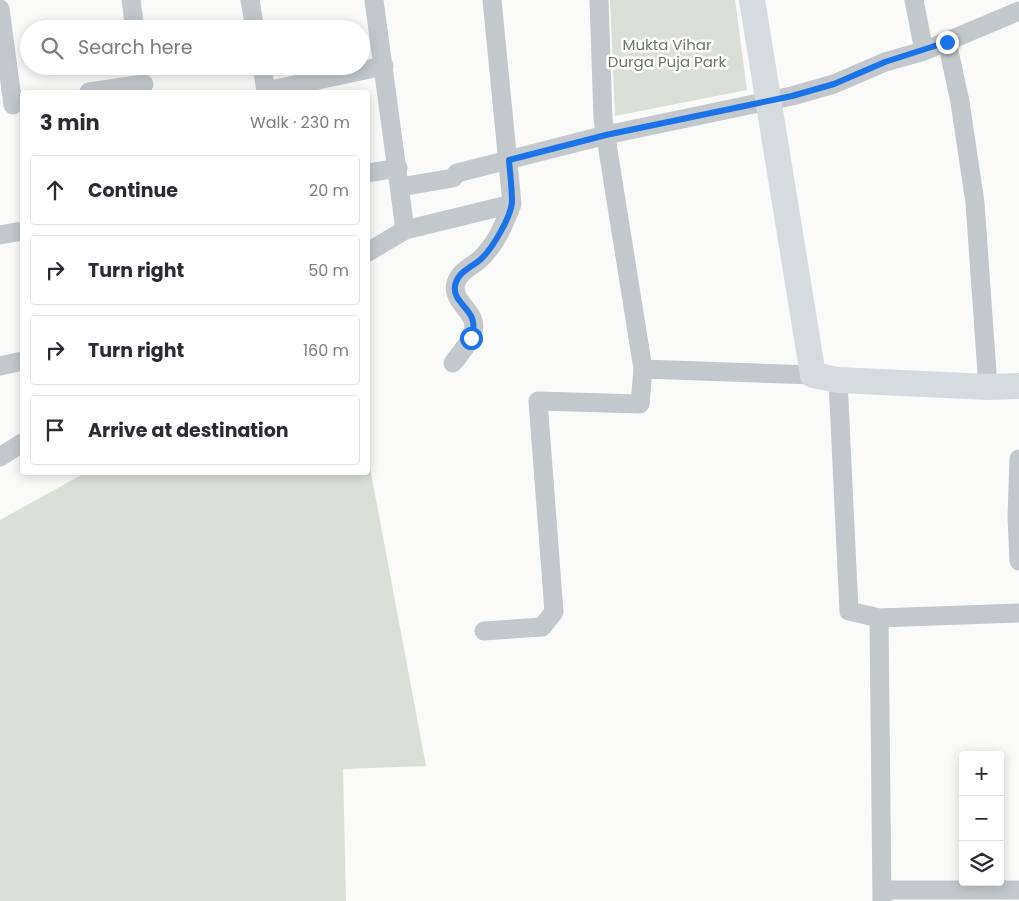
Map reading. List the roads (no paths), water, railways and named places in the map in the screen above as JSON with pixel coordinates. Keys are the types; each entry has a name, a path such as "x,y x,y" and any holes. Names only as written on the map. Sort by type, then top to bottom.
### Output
{"street":[{"path":"131,0 134,20"},
{"path":"250,0 253,20"},
{"path":"374,0 406,230"},
{"path":"453,363 471,338 474,324 467,309 457,296 455,287 462,272 480,260 491,247 504,224 512,204 492,0"},
{"path":"484,630 542,626 554,612 538,401 640,404 643,369 603,119 599,0"},
{"path":"752,0 813,375"},
{"path":"914,0 924,51"},
{"path":"0,9 12,105"},
{"path":"400,187 454,178 457,172 606,135 792,96 834,84 885,62 924,51 1019,11"},
{"path":"947,42 960,102 975,203 988,387"},
{"path":"370,69 384,66"},
{"path":"261,90 262,75"},
{"path":"270,90 341,75"},
{"path":"99,90 143,81"},
{"path":"370,173 398,168"},
{"path":"370,251 406,230 512,204"},
{"path":"0,235 20,231"},
{"path":"0,366 20,361"},
{"path":"643,369 813,375 838,380 988,387 1019,386"},
{"path":"838,380 849,611 879,618 1019,613"},
{"path":"0,457 20,444"},
{"path":"1019,459 1019,561"},
{"path":"879,618 882,896 1019,890"}],"park label":[{"name":"Mukta Vihar Durga Puja Park","path":"667,52"}]}
